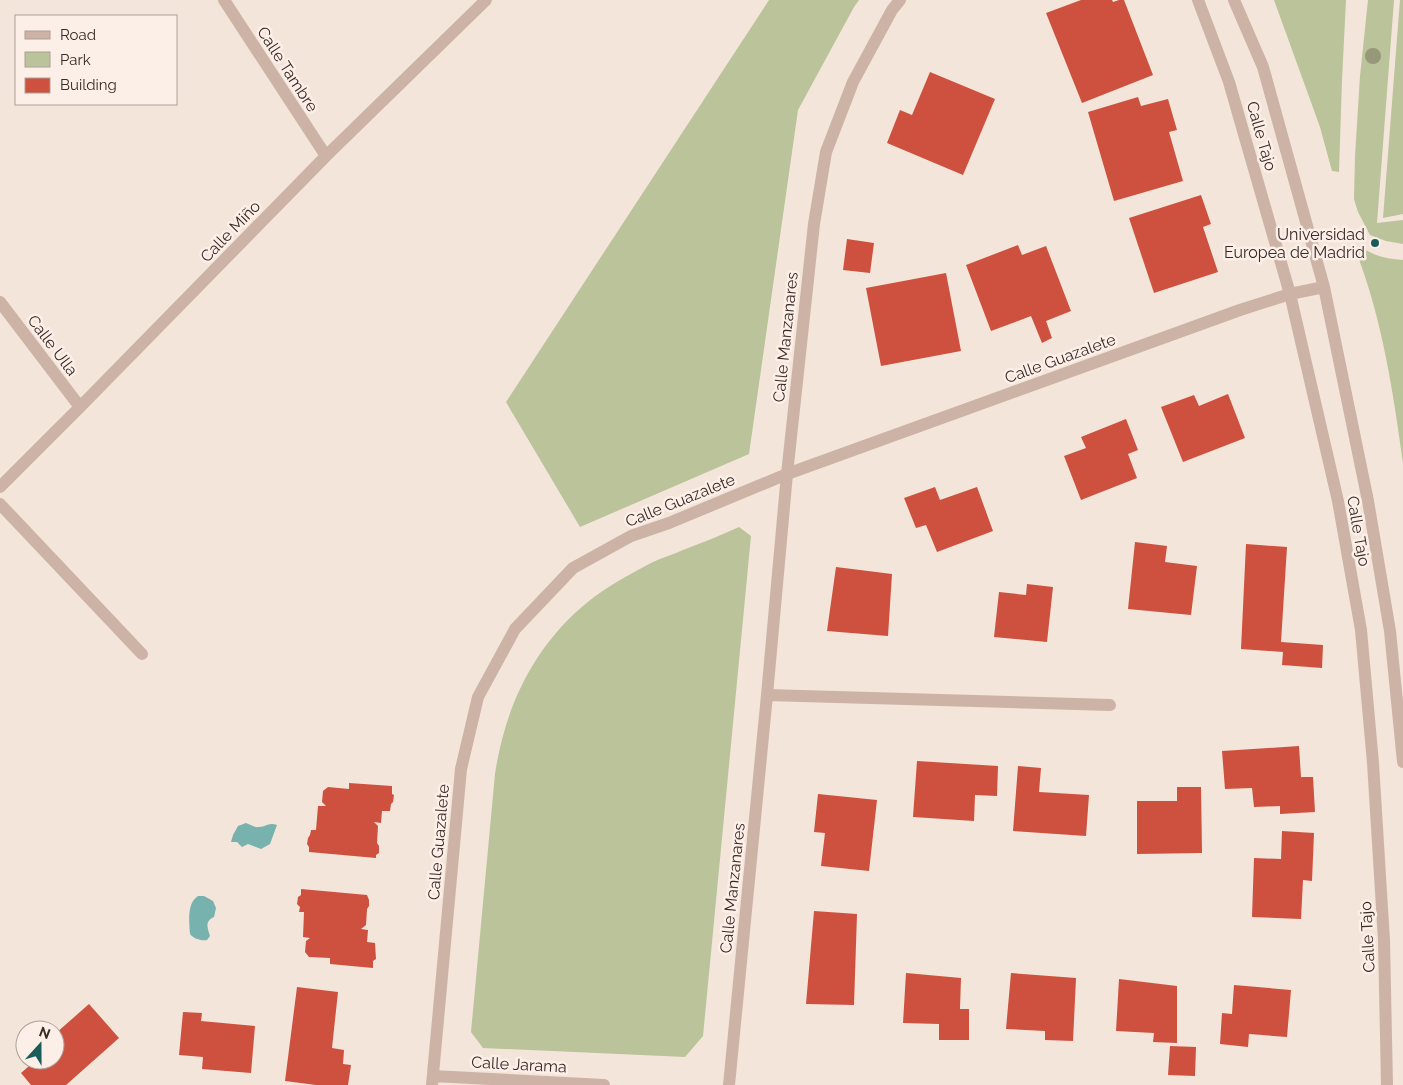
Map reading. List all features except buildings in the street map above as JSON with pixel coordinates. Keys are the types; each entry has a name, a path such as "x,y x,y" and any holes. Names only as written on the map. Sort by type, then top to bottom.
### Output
{"street":[{"name":"Calle Tambre","path":"224,0 326,156"},
{"name":"Calle Miño","path":"0,487 326,156 486,0"},
{"name":"Calle Manzanares","path":"730,1085 787,474 814,224 826,152 853,82 892,10 900,0"},
{"name":"Calle Tajo","path":"1198,0 1229,82 1290,294 1338,501 1361,630 1373,763 1384,940 1387,1085"},
{"name":"Calle Tajo","path":"1234,0 1263,67 1324,286 1368,501 1390,631 1403,762"},
{"name":"Calle Guazalete","path":"432,1081 461,769 478,697 515,629 573,568 631,536 787,474 1240,310 1290,294 1324,286"},
{"name":"Calle Ulla","path":"0,302 80,407"},
{"path":"0,504 142,654"},
{"path":"767,695 1110,705"},
{"name":"Calle Jarama","path":"432,1081 604,1085"}],"green space":[{"path":"769,0 859,0 798,110 749,454 580,527 506,402"},
{"path":"1274,0 1346,0 1339,172 1332,171 1320,127"},
{"path":"1368,0 1394,0 1377,223 1403,220 1403,244 1386,241 1370,235 1358,212 1354,199 1360,76"},
{"path":"1400,0 1403,0 1403,214 1383,218"},
{"path":"1360,246 1380,256 1403,260 1403,463 1385,354 1372,301 1355,249"},
{"path":"739,527 751,536 703,1036 685,1057 483,1048 471,1032 495,774 506,724 526,678 538,657 553,637 570,618 596,596 619,580 651,563"}],"water":[{"path":"246,823 257,827 271,824 277,825 270,844 261,849 248,844 242,847 237,842 231,842 238,826"},
{"path":"198,896 204,896 213,901 216,908 214,917 208,922 210,936 207,940 198,939 190,934 190,908 194,899"}],"place":[{"name":"Universidad Europea de Madrid","path":"1375,243"}]}
